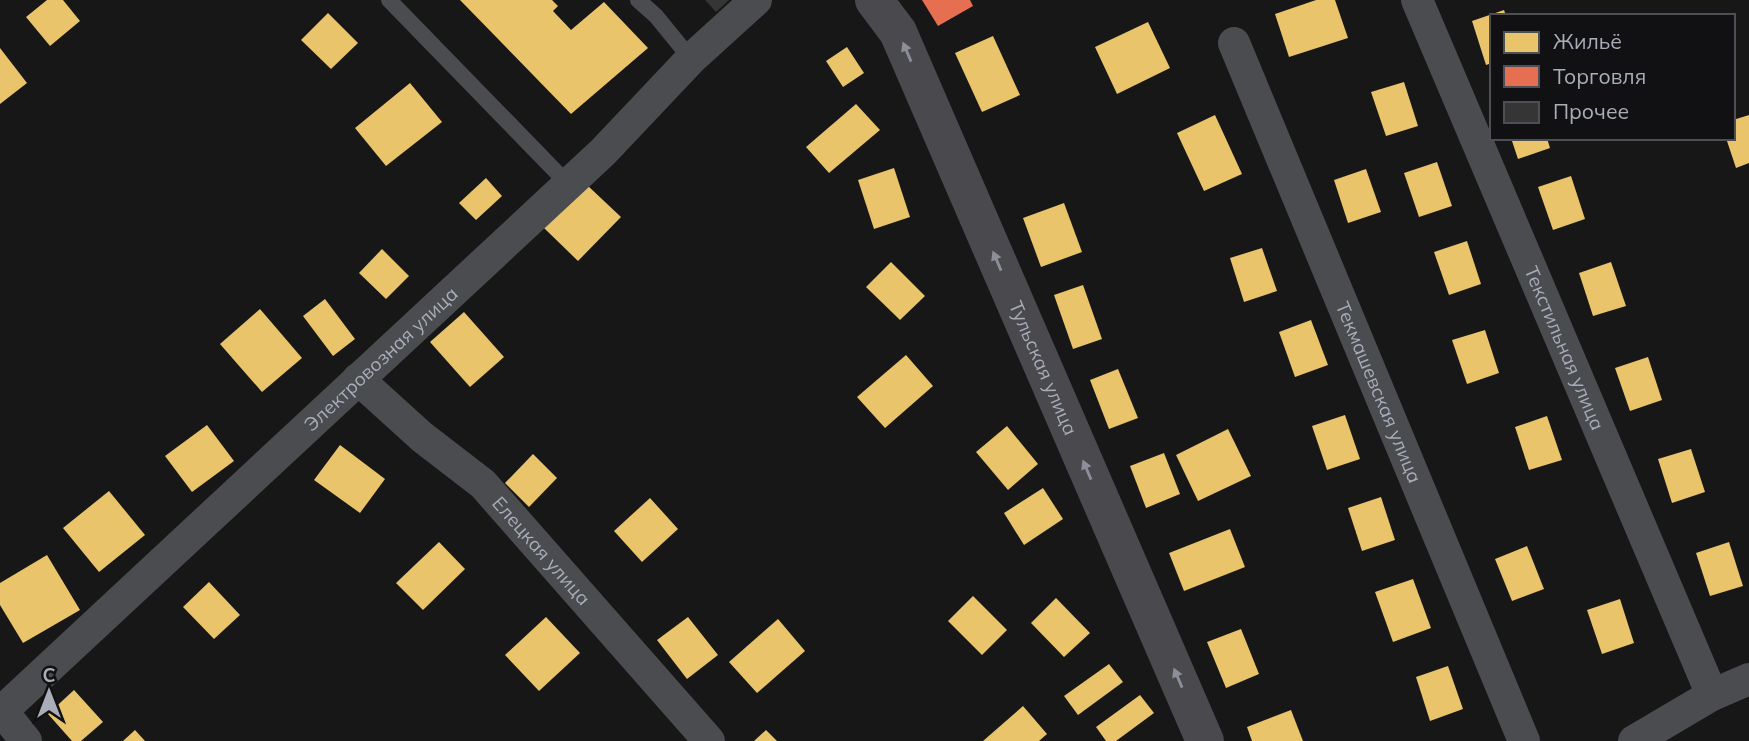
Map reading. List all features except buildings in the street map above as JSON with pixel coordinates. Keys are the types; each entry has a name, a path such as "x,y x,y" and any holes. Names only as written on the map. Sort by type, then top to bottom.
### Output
{"main road":[{"name":"Тульская улица","path":"874,0 898,32 1205,741"}],"street":[{"name":"Электровозная улица","path":"2,713 603,152 691,59 756,0"},
{"name":"Текстильная улица","path":"1417,0 1712,695"},
{"name":"Текмашевская улица","path":"1234,43 1524,741"},
{"name":"Елецкая улица","path":"358,379 422,438 483,484 709,741"},
{"path":"1634,741 1712,695 1749,679"},
{"path":"2,713 26,741"}],"lane":[{"path":"389,0 568,184"},
{"path":"638,0 656,16 691,59"}]}
